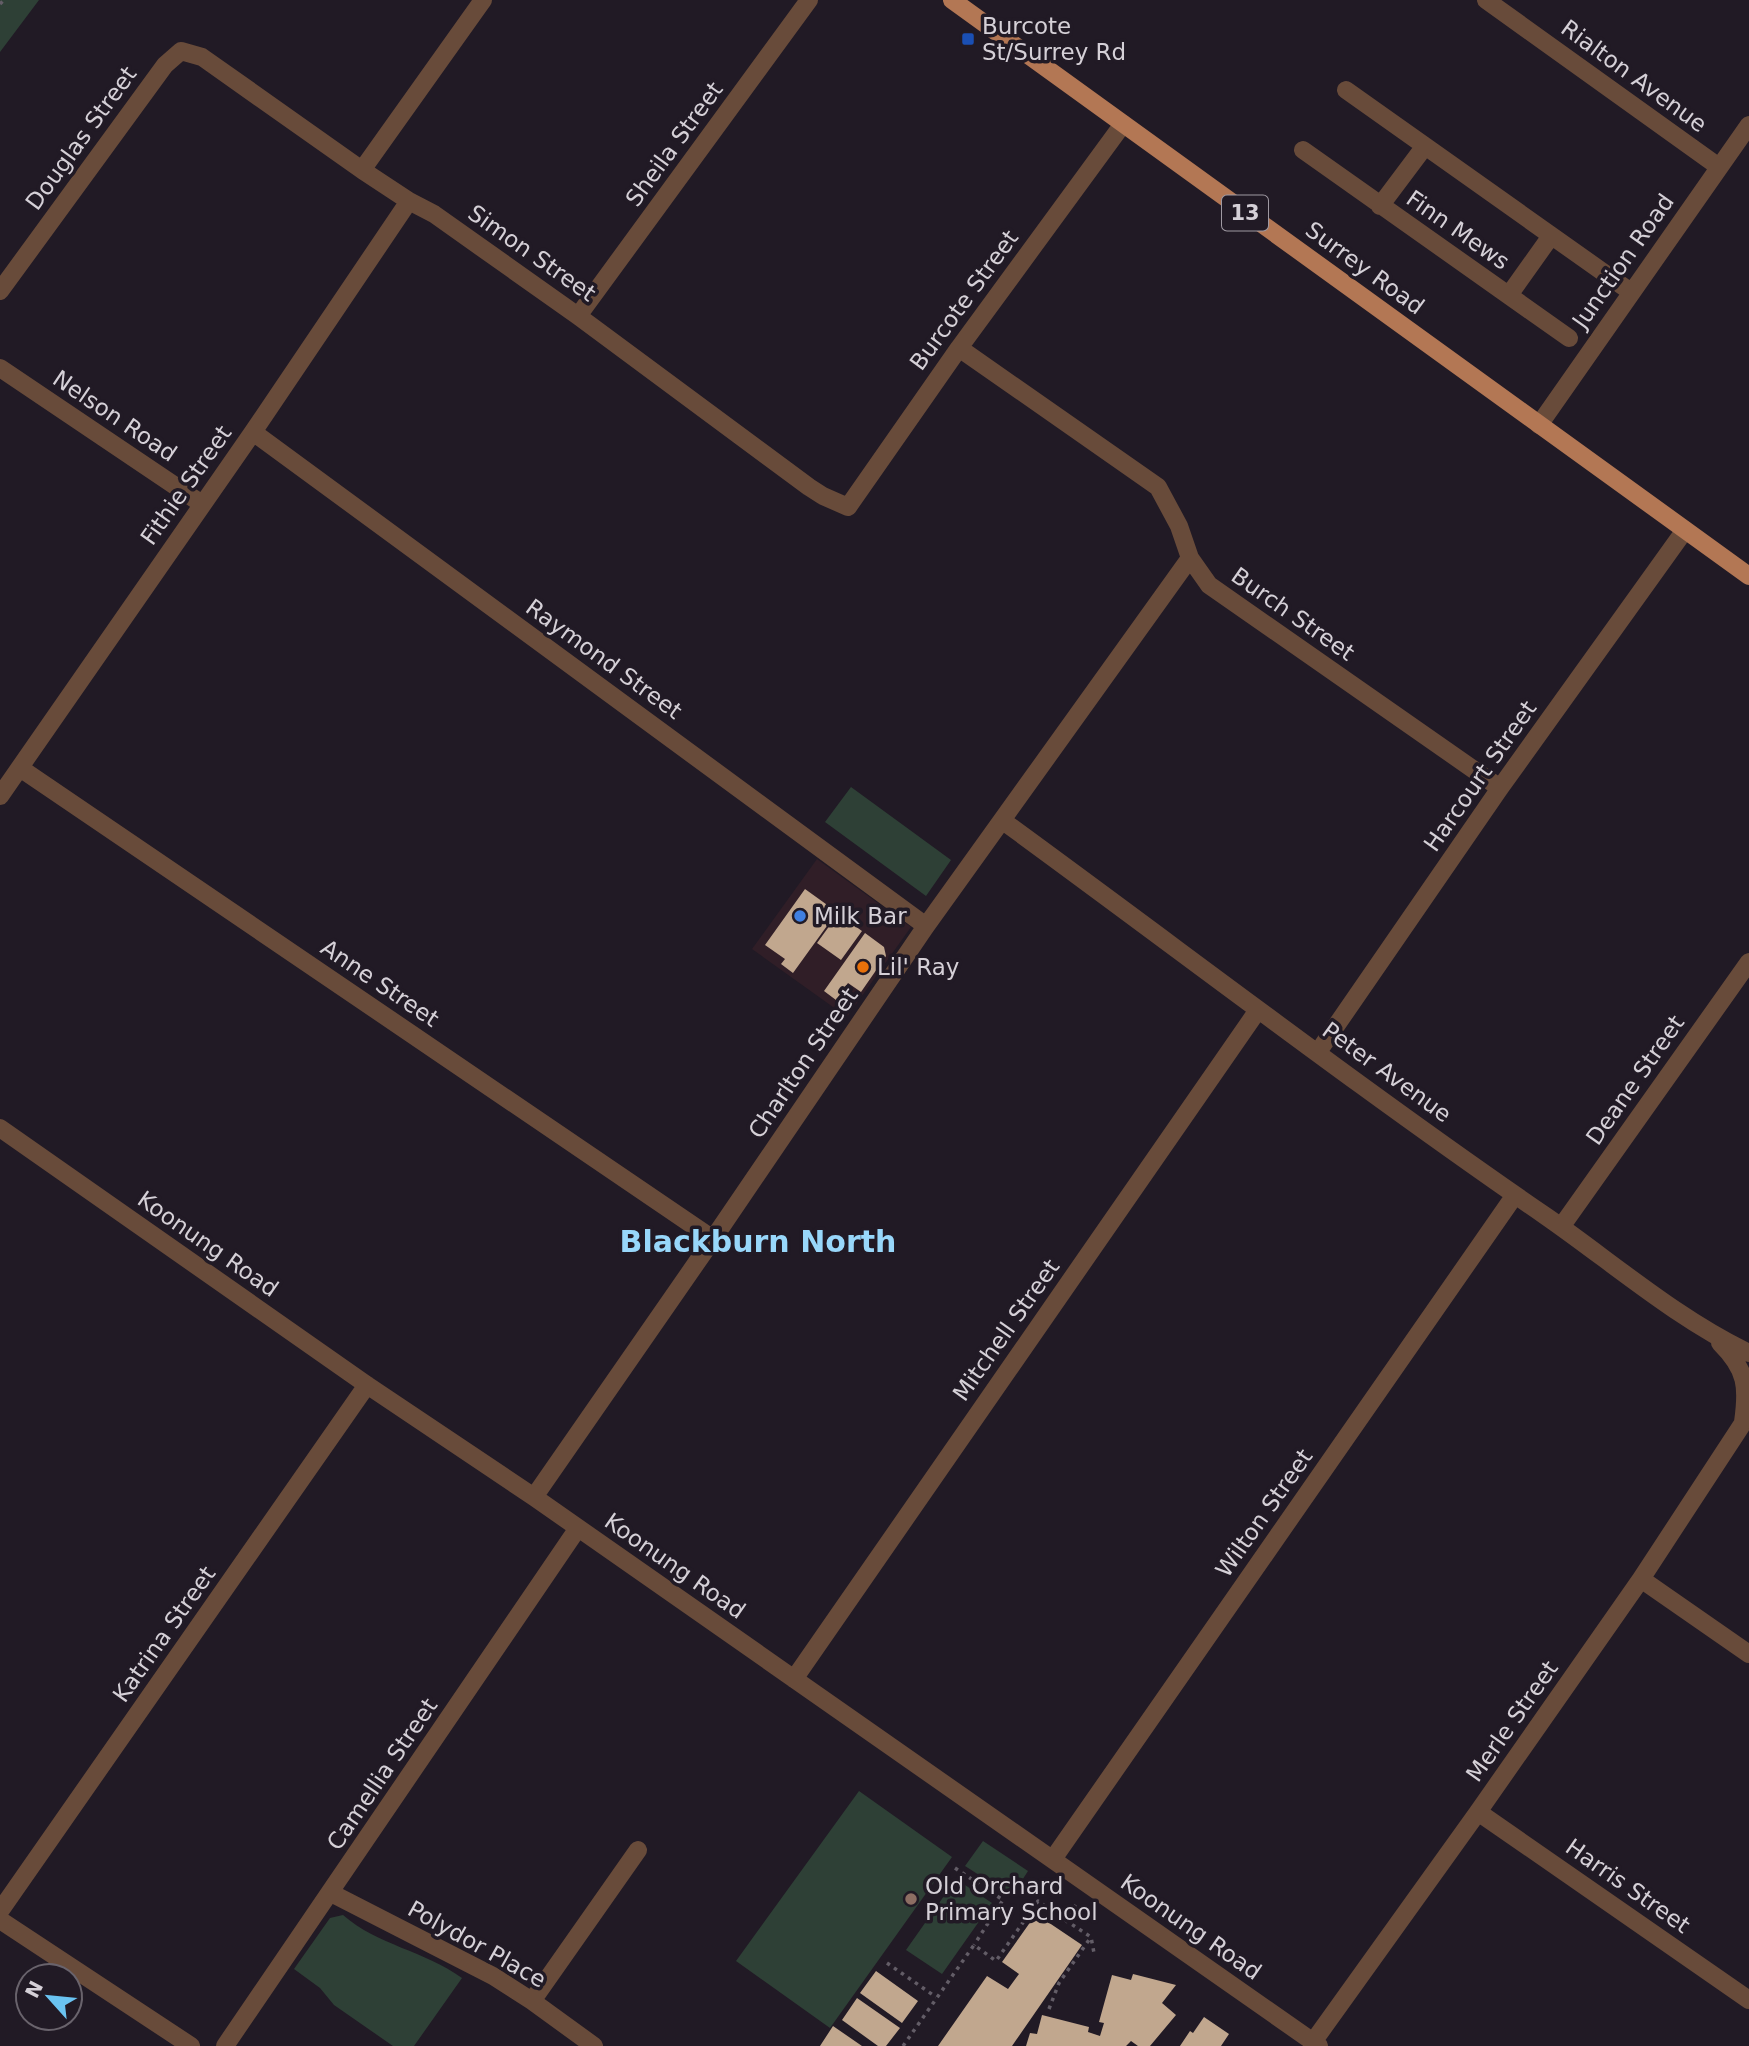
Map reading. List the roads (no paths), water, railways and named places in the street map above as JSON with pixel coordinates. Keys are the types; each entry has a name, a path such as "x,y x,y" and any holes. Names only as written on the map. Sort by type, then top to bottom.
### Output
{"main road":[{"name":"Surrey Road","path":"952,0 1749,576"}],"street":[{"path":"362,170 483,0"},
{"name":"Sheila Street","path":"578,316 809,0"},
{"name":"Rialton Avenue","path":"1486,0 1719,167"},
{"name":"Simon Street","path":"181,51 202,57 362,170 434,214 578,316 809,487 848,507"},
{"name":"Douglas Street","path":"0,291 165,65 181,51"},
{"path":"1346,90 1631,292"},
{"name":"Burcote Street","path":"848,507 959,348 1123,124"},
{"name":"Junction Road","path":"1539,425 1749,125"},
{"name":"Finn Mews","path":"1380,206 1424,146"},
{"name":"Finn Mews","path":"1303,150 1569,338"},
{"name":"Fithie Street","path":"0,796 410,201"},
{"name":"Finn Mews","path":"1509,295 1551,236"},
{"name":"Burch Street","path":"959,348 1158,487 1179,526 1190,558 1209,585 1500,789"},
{"name":"Nelson Road","path":"0,368 202,504"},
{"name":"Raymond Street","path":"253,432 926,926"},
{"name":"Harcourt Street","path":"1318,1052 1500,789 1685,530"},
{"name":"Charlton Street","path":"534,1497 926,926 1190,558"},
{"name":"Anne Street","path":"20,768 713,1239"},
{"name":"Peter Avenue","path":"1003,821 1258,1010 1515,1195 1709,1332 1749,1353"},
{"name":"Deane Street","path":"1561,1227 1749,962"},
{"name":"Mitchell Street","path":"794,1679 1258,1010"},
{"name":"Koonung Road","path":"0,1128 367,1385 534,1497 1316,2044"},
{"name":"Wilton Street","path":"1053,1859 1515,1195"},
{"name":"Merle Street","path":"1316,2044 1641,1579 1746,1418 1747,1393 1740,1368 1709,1332"},
{"name":"Katrina Street","path":"0,1911 367,1385"},
{"name":"Camellia Street","path":"225,2046 578,1528"},
{"path":"1641,1579 1749,1654"},
{"name":"Harris Street","path":"1478,1812 1749,2000"},
{"path":"532,2001 638,1850"},
{"name":"Polydor Place","path":"331,1893 493,1976 593,2046"},
{"path":"0,1920 191,2046"}],"place":[{"name":"Burcote St/Surrey Rd","path":"968,39"},
{"name":"Milk Bar","path":"800,916"},
{"name":"Lil' Ray","path":"863,967"},
{"name":"Old Orchard Primary School","path":"911,1899"}],"district":[{"name":"Blackburn North","path":"758,1242"}]}
